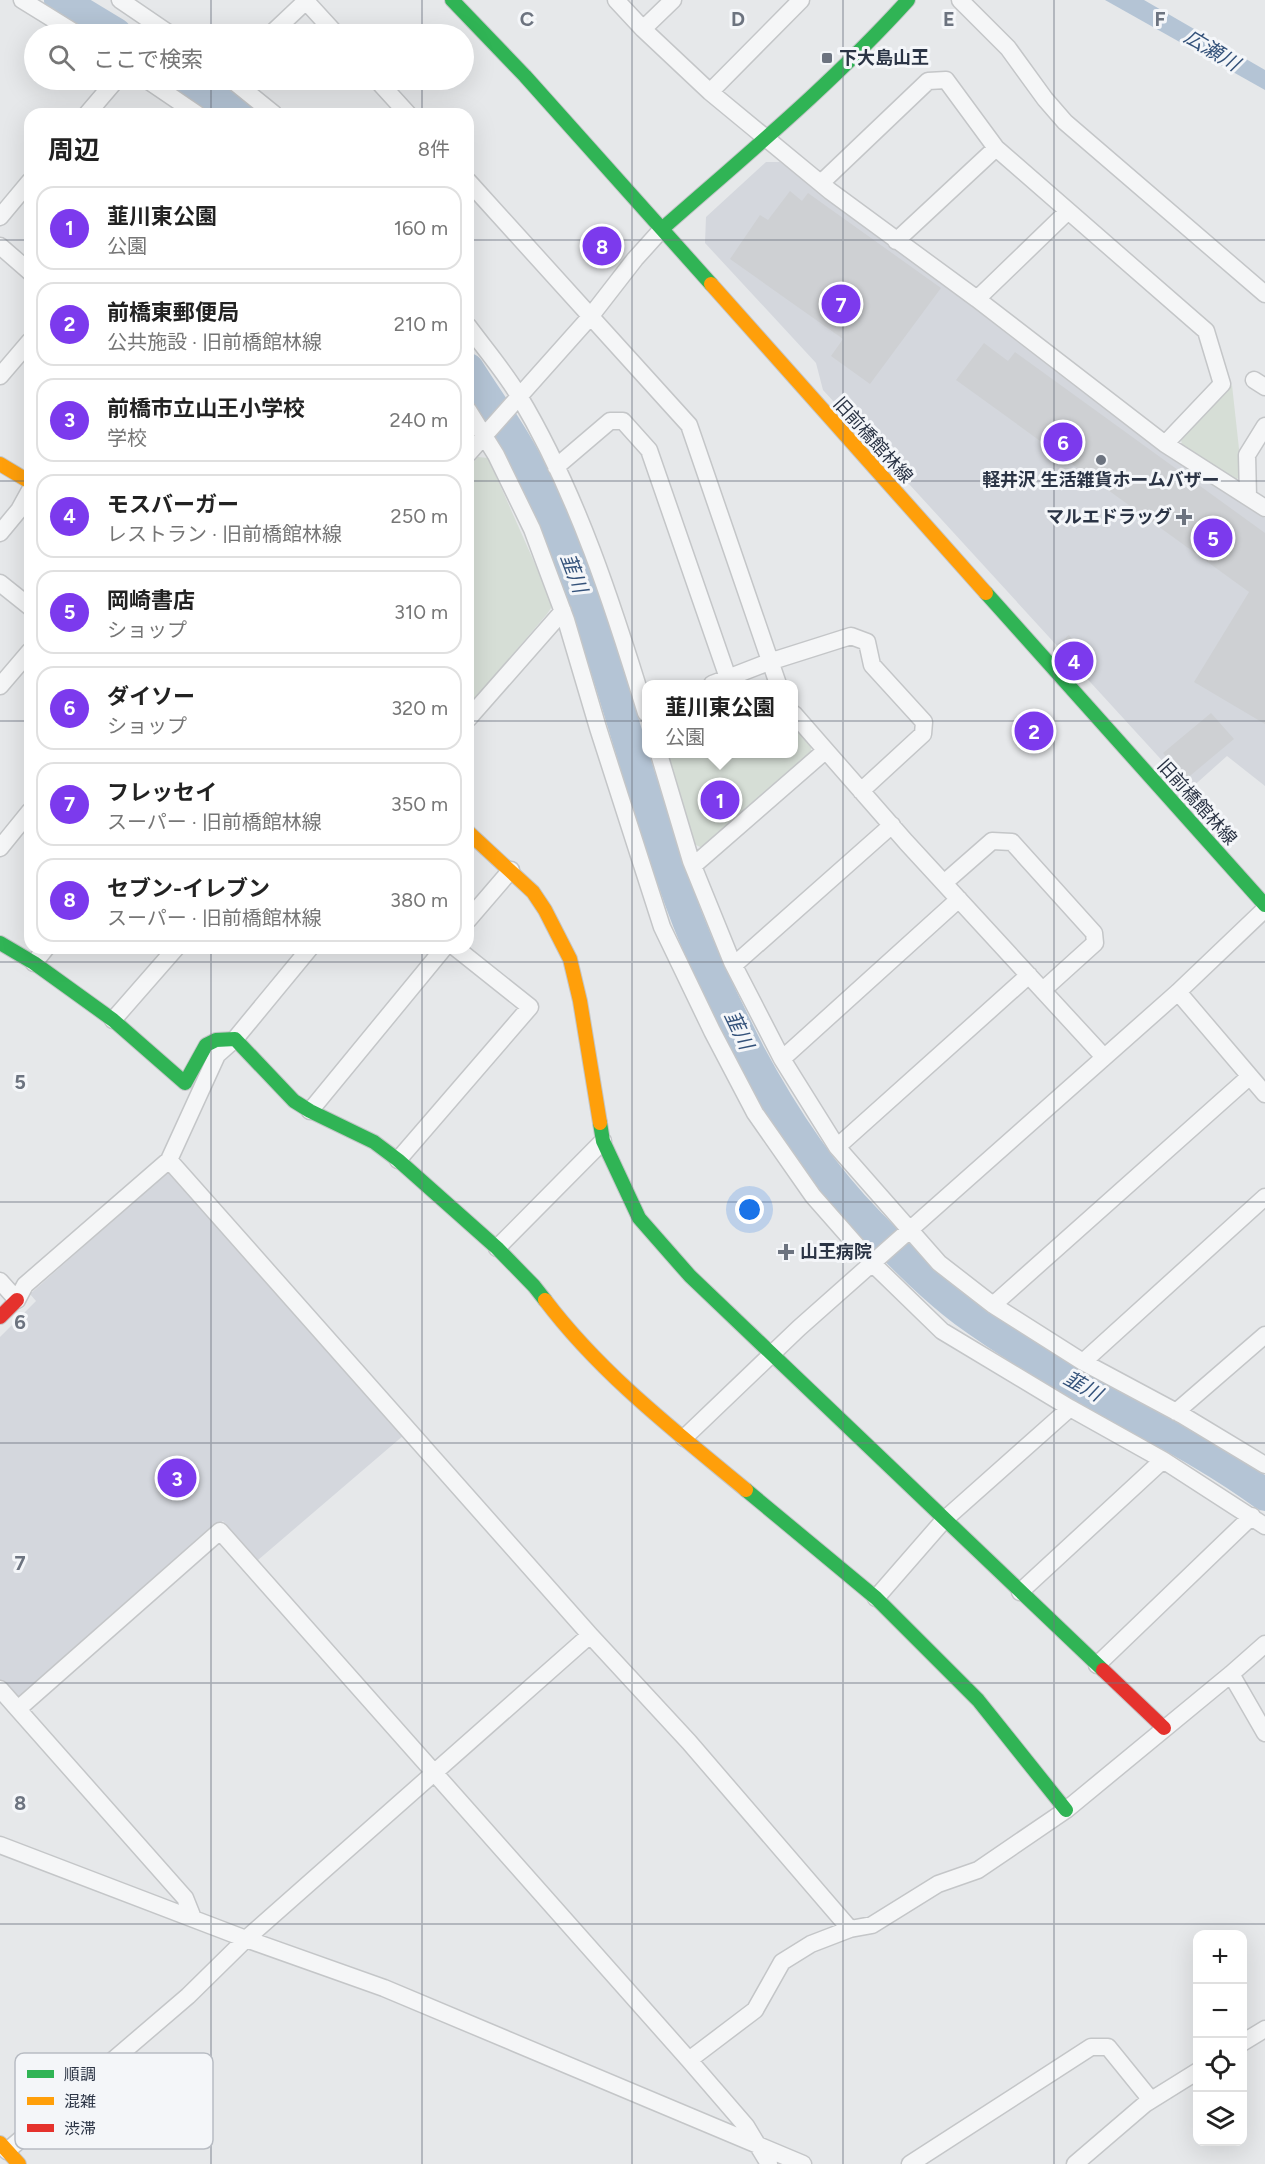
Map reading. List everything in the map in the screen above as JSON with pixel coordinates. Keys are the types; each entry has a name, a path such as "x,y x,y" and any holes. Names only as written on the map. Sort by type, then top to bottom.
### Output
{"street":[{"path":"22,0 61,24"},
{"path":"120,0 155,24"},
{"path":"281,24 306,0 327,24"},
{"name":"旧前橋館林線","path":"452,0 525,76 1265,907"},
{"path":"616,0 643,29 710,92 821,183 977,299 1165,444 1265,508"},
{"path":"643,29 673,0"},
{"path":"474,447 590,317 662,229 765,138 878,33 909,0"},
{"path":"960,0 1008,48 1045,99 1065,122 1265,294"},
{"path":"710,92 799,1"},
{"path":"821,183 928,81 946,80 996,148 1206,331 1222,384 1165,444"},
{"path":"92,108 107,90"},
{"path":"162,90 188,108"},
{"path":"244,90 267,108"},
{"path":"386,90 403,108"},
{"path":"896,241 996,148"},
{"path":"0,217 24,188"},
{"path":"474,188 689,425 776,680"},
{"path":"977,299 1067,212"},
{"path":"0,246 24,267"},
{"path":"474,336 556,467 594,556 642,699"},
{"path":"0,376 24,348"},
{"path":"474,416 488,430 532,529 563,611 662,927 755,1113 813,1196 942,1331 1070,1408 1163,1460 1265,1526"},
{"path":"556,467 610,421 623,421 649,450 720,680"},
{"path":"1248,497 1248,455 1265,426"},
{"path":"0,464 24,478"},
{"path":"0,533 24,501"},
{"path":"0,583 24,602"},
{"path":"474,712 563,611"},
{"path":"723,680 769,662 851,636 867,642 872,665 924,722 923,734 861,791"},
{"path":"0,686 24,658"},
{"path":"798,719 891,825 1104,1057"},
{"path":"693,866 825,751"},
{"path":"661,758 693,866 734,965 782,1059 837,1148 908,1231 939,1263 993,1305 1083,1362 1176,1412 1265,1465"},
{"path":"0,848 24,818"},
{"path":"734,965 891,825"},
{"path":"474,837 532,892 545,910 570,959 580,1001 603,1141 639,1218 690,1276 772,1356 1164,1728"},
{"path":"944,883 992,841 1012,842 1094,933 1095,943 1043,990"},
{"path":"474,913 511,870"},
{"path":"782,1059 959,899"},
{"path":"684,1438 799,1328 1178,992 1265,907"},
{"path":"0,943 34,963 113,1020 185,1083 206,1045 216,1040 235,1039 294,1101 374,1142 398,1160 497,1248 534,1286 570,1333 658,1417 876,1598 978,1700 1066,1810"},
{"path":"34,963 41,954"},
{"path":"113,1020 171,954"},
{"path":"0,1317 17,1300 25,1285 170,1160 217,1055 235,1039 305,954"},
{"path":"310,1111 439,954"},
{"path":"398,1160 530,1007 464,954"},
{"path":"837,1148 1029,975"},
{"path":"1178,992 1265,1094"},
{"path":"993,1305 1249,1077"},
{"path":"497,1248 603,1141"},
{"path":"170,1160 590,1635 689,1742 850,1929"},
{"path":"1083,1362 1265,1197"},
{"path":"0,1281 17,1300"},
{"path":"1176,1412 1265,1335"},
{"path":"876,1598 944,1520 1070,1408"},
{"path":"1020,1592 1163,1460"},
{"path":"1097,1665 1251,1516"},
{"path":"18,1709 220,1531 689,2060 746,2126 769,2164"},
{"path":"119,2053 188,1996 246,1940 590,1635"},
{"path":"689,2060 755,2010 782,1962 811,1944 850,1929 872,1925 938,1884 978,1870 1066,1810 1265,1644"},
{"path":"1231,1674 1265,1733"},
{"path":"0,1689 185,1898 193,1918"},
{"path":"0,1845 246,1940 384,1988 803,2164"},
{"path":"1247,2040 1265,2029"},
{"path":"910,2164 1091,2047 1108,2048 1151,2100"},
{"path":"1075,2164 1151,2100 1193,2074"},
{"path":"4,2147 19,2164"}],"shaded area":[{"path":"766,162 780,162 965,298 1168,457 1265,518 1265,786 1227,756 1189,790 823,390 816,363 705,243 706,217"},
{"path":"1232,385 1242,476 1235,480 1182,447 1181,438"},
{"path":"478,457 488,458 551,600 551,608 474,700 474,461"},
{"path":"798,730 811,744 811,756 704,849 694,844 667,758 798,758"},
{"path":"166,1173 172,1173 404,1435 258,1560 223,1521 16,1699 0,1680 0,1337 36,1301 30,1294"}],"water":[{"name":"広瀬川","path":"1105,0 1144,0 1265,70 1265,90"}],"building":[{"path":"790,191 802,201 808,193 941,288 870,384 831,356 843,339 730,259 760,215 768,220"},
{"path":"984,343 1008,361 1015,352 1265,533 1265,724 1194,682 1249,592 956,380"},
{"path":"1069,635 1097,671 1087,679 1058,644"},
{"path":"1211,713 1234,739 1185,780 1163,753"}],"waterway":[{"name":"韮川","path":"60,0 100,24"},
{"name":"韮川","path":"203,90 231,108"},
{"name":"韮川","path":"474,378 508,429 536,480 572,565 688,921 749,1053 775,1099 818,1164 869,1223 927,1280 964,1311 1054,1370 1193,1448 1265,1495"}],"traffic: fast":[{"path":"452,0 525,76 711,284"},
{"path":"662,229 819,89 908,0"},
{"path":"986,593 1265,905"},
{"path":"0,943 34,963 113,1020 185,1083 206,1045 216,1040 235,1039 294,1101 374,1142 398,1160 497,1248 545,1300"},
{"path":"600,1123 603,1141 639,1218 690,1276 1103,1670"},
{"path":"746,1490 876,1598 978,1700 1066,1810"}],"traffic: slow":[{"path":"711,284 986,593"},
{"path":"0,464 24,478"},
{"path":"474,838 533,892 545,910 570,959 580,1001 600,1123"},
{"path":"545,1300 590,1353 640,1401 746,1490"},
{"path":"0,2143 19,2164"}],"traffic: jam":[{"path":"0,1317 17,1300"},
{"path":"1103,1670 1164,1728"}],"place":[{"name":"下大島山王","path":"827,58"},
{"name":"セブン-イレブン","path":"602,246"},
{"name":"フレッセイ","path":"841,304"},
{"name":"ダイソー","path":"1063,442"},
{"name":"軽井沢 生活雑貨ホームバザー","path":"1101,460"},
{"name":"マルエドラッグ","path":"1184,517"},
{"name":"岡崎書店","path":"1213,538"},
{"name":"モスバーガー","path":"1074,661"},
{"name":"前橋東郵便局","path":"1034,731"},
{"name":"韮川東公園","path":"720,800"},
{"name":"山王病院","path":"786,1252"},
{"name":"前橋市立山王小学校","path":"177,1478"}]}
